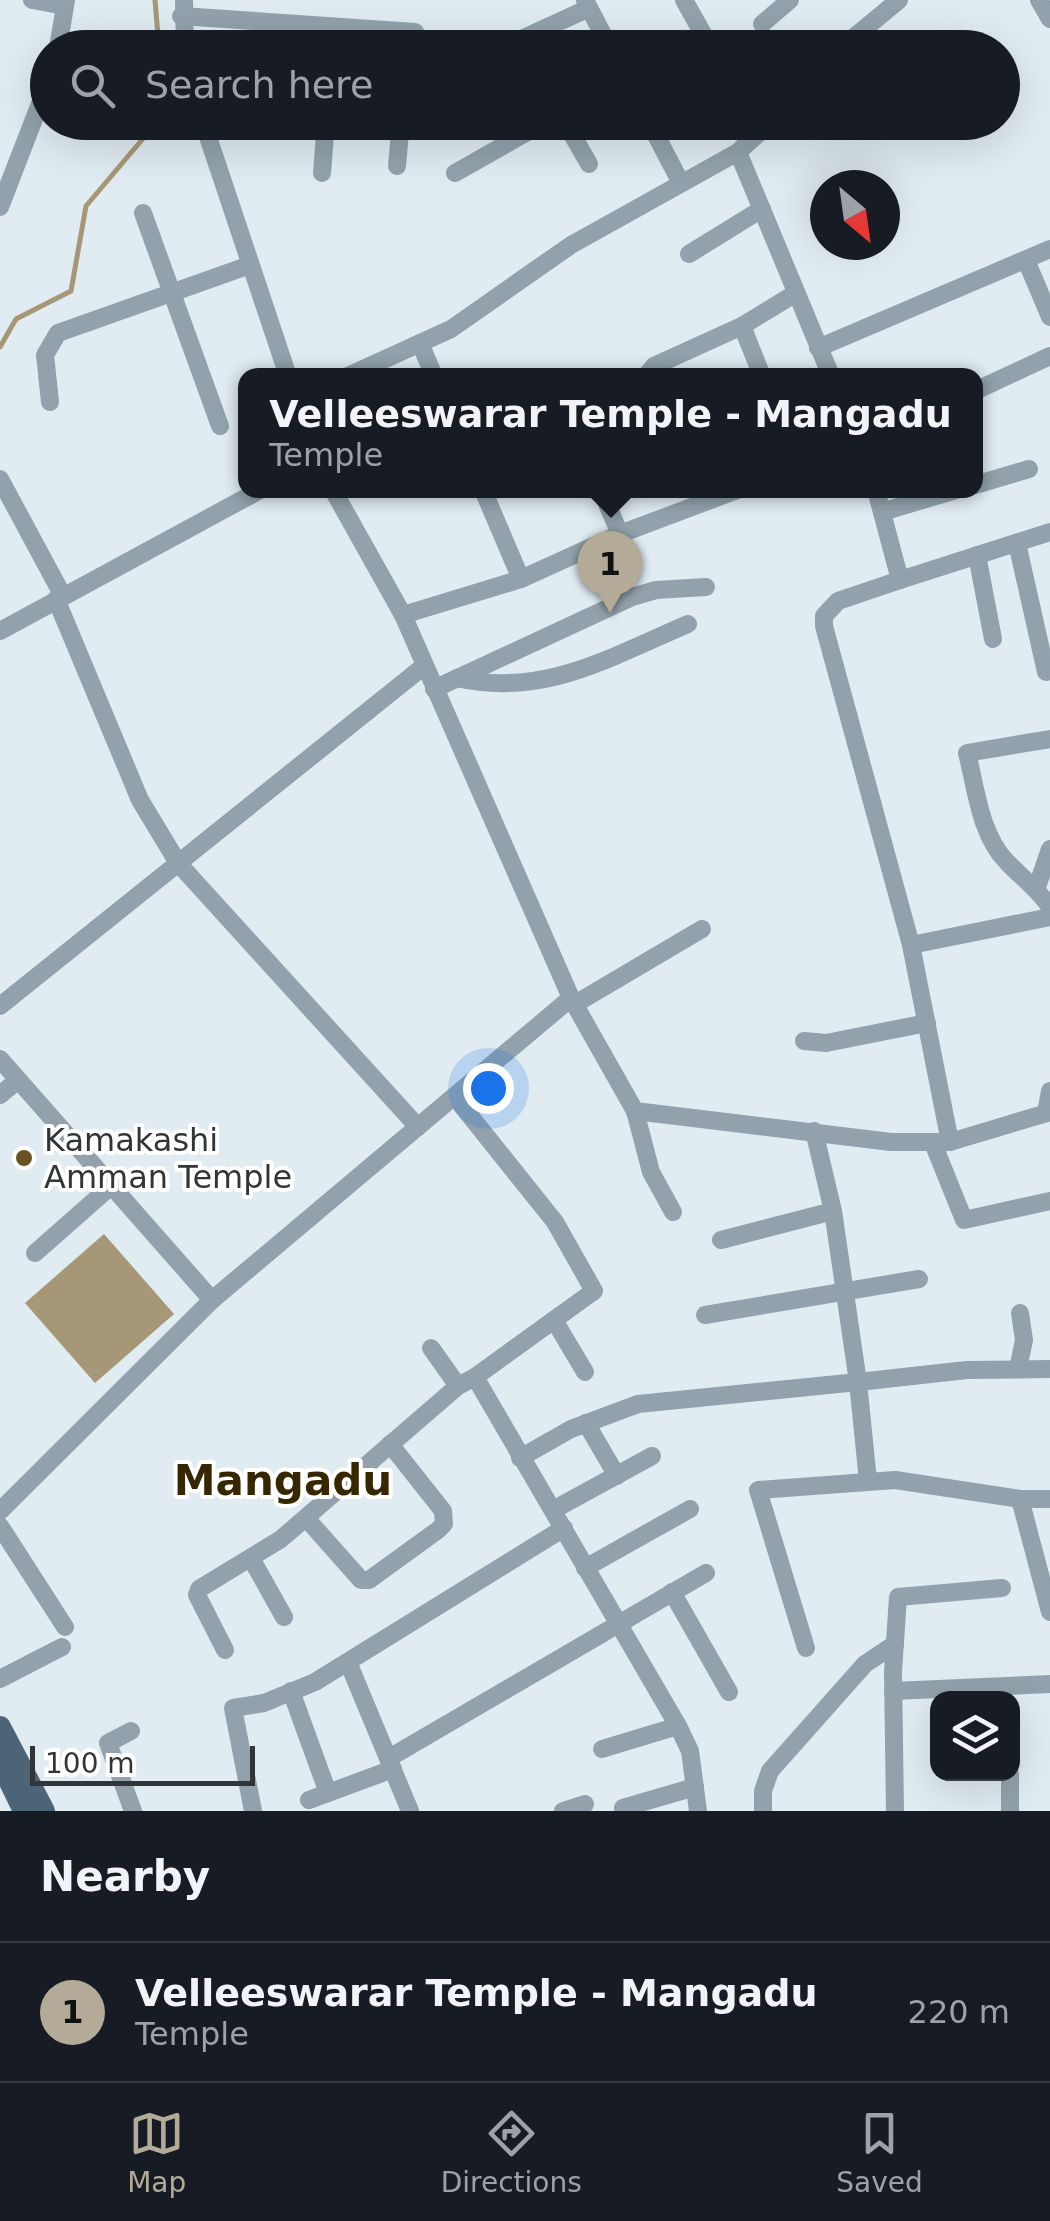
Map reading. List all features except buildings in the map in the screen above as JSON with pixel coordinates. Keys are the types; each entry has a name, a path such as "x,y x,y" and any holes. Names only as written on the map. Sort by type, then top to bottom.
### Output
{"main road":[{"path":"0,1727 44,1811"},
{"path":"0,1760 24,1811"}],"street":[{"path":"32,0 66,3 61,30"},
{"path":"684,0 700,30"},
{"path":"762,24 790,0"},
{"path":"863,30 899,0"},
{"path":"1039,0 1050,19"},
{"path":"537,30 587,4 601,30"},
{"path":"182,8 396,30"},
{"path":"0,207 30,130"},
{"path":"209,140 285,368"},
{"path":"322,172 325,140"},
{"path":"397,166 400,140"},
{"path":"454,173 513,140"},
{"path":"576,140 590,164"},
{"path":"658,140 680,181"},
{"path":"365,368 451,329 571,245 738,152 748,140"},
{"path":"738,152 828,368"},
{"path":"690,254 762,209"},
{"path":"143,213 220,426"},
{"path":"818,348 1050,250"},
{"path":"1026,260 1050,317"},
{"path":"50,402 45,355 52,337 170,290 250,265"},
{"path":"652,368 742,326 796,293"},
{"path":"742,326 759,368"},
{"path":"420,343 431,368"},
{"path":"983,387 1050,356"},
{"path":"983,483 1028,469"},
{"path":"0,480 59,598 140,800 178,863 418,1127"},
{"path":"0,632 245,498"},
{"path":"337,498 403,615 573,1001 634,1111 651,1172 673,1212"},
{"path":"486,498 521,579"},
{"path":"604,498 620,534"},
{"path":"403,615 521,579 620,534 716,498"},
{"path":"878,498 900,580"},
{"path":"882,512 929,498"},
{"path":"1050,532 838,601 824,616 911,945 926,1023 941,1142 964,1220 1050,1201"},
{"path":"1017,543 1046,672"},
{"path":"977,555 994,638"},
{"path":"434,690 632,597 656,590 706,587"},
{"path":"457,678 503,686 560,677 688,624"},
{"path":"0,1006 424,666"},
{"path":"1050,739 967,753 986,830 1004,860 1037,888 1050,907"},
{"path":"1037,888 1050,848"},
{"path":"911,945 1050,916"},
{"path":"0,1511 212,1300 455,1096 573,1001 702,929"},
{"path":"804,1041 826,1043 926,1023"},
{"path":"0,1059 212,1300"},
{"path":"0,1094 18,1080"},
{"path":"634,1111 891,1142 941,1142 1048,1112 1050,1091"},
{"path":"225,1650 197,1595 252,1560 306,1518 458,1386 594,1291 556,1222 455,1096"},
{"path":"814,1132 834,1211 868,1481"},
{"path":"35,1253 111,1186"},
{"path":"721,1240 834,1211"},
{"path":"705,1315 919,1279"},
{"path":"1018,1369 1024,1340 1020,1312"},
{"path":"554,1320 585,1372"},
{"path":"431,1348 458,1386"},
{"path":"520,1458 586,1423 638,1404 1050,1368"},
{"path":"475,1376 678,1726 690,1751 698,1811"},
{"path":"586,1423 617,1476"},
{"path":"306,1518 361,1580 368,1580 438,1530 444,1524 442,1511 390,1444"},
{"path":"553,1510 652,1456"},
{"path":"806,1648 758,1490 896,1480 1020,1499 1050,1499"},
{"path":"1020,1499 1050,1612"},
{"path":"585,1568 690,1509"},
{"path":"0,1526 65,1626"},
{"path":"253,1811 234,1708 292,1692 348,1662 564,1528"},
{"path":"252,1560 284,1617"},
{"path":"309,1800 391,1764 617,1622 706,1573"},
{"path":"895,1811 893,1691 898,1598 1002,1588"},
{"path":"672,1592 729,1692"},
{"path":"763,1811 762,1791 770,1771 865,1664 894,1644"},
{"path":"0,1679 62,1647"},
{"path":"348,1662 410,1811"},
{"path":"893,1691 1050,1684"},
{"path":"292,1692 328,1793"},
{"path":"602,1749 678,1726"},
{"path":"131,1730 108,1743 133,1811"},
{"path":"1010,1781 1010,1811"},
{"path":"623,1808 695,1787"},
{"path":"563,1811 586,1804"}],"shaded area":[{"path":"104,1234 174,1314 95,1383 25,1303"}],"waterway":[{"path":"155,0 158,30"},
{"path":"0,347 16,319 71,291 86,206 142,140"}],"place":[{"name":"Velleeswarar Temple - Mangadu","path":"610,613"},
{"name":"Kamakashi Amman Temple","path":"24,1158"}],"district":[{"name":"Mangadu","path":"283,1480"}]}
